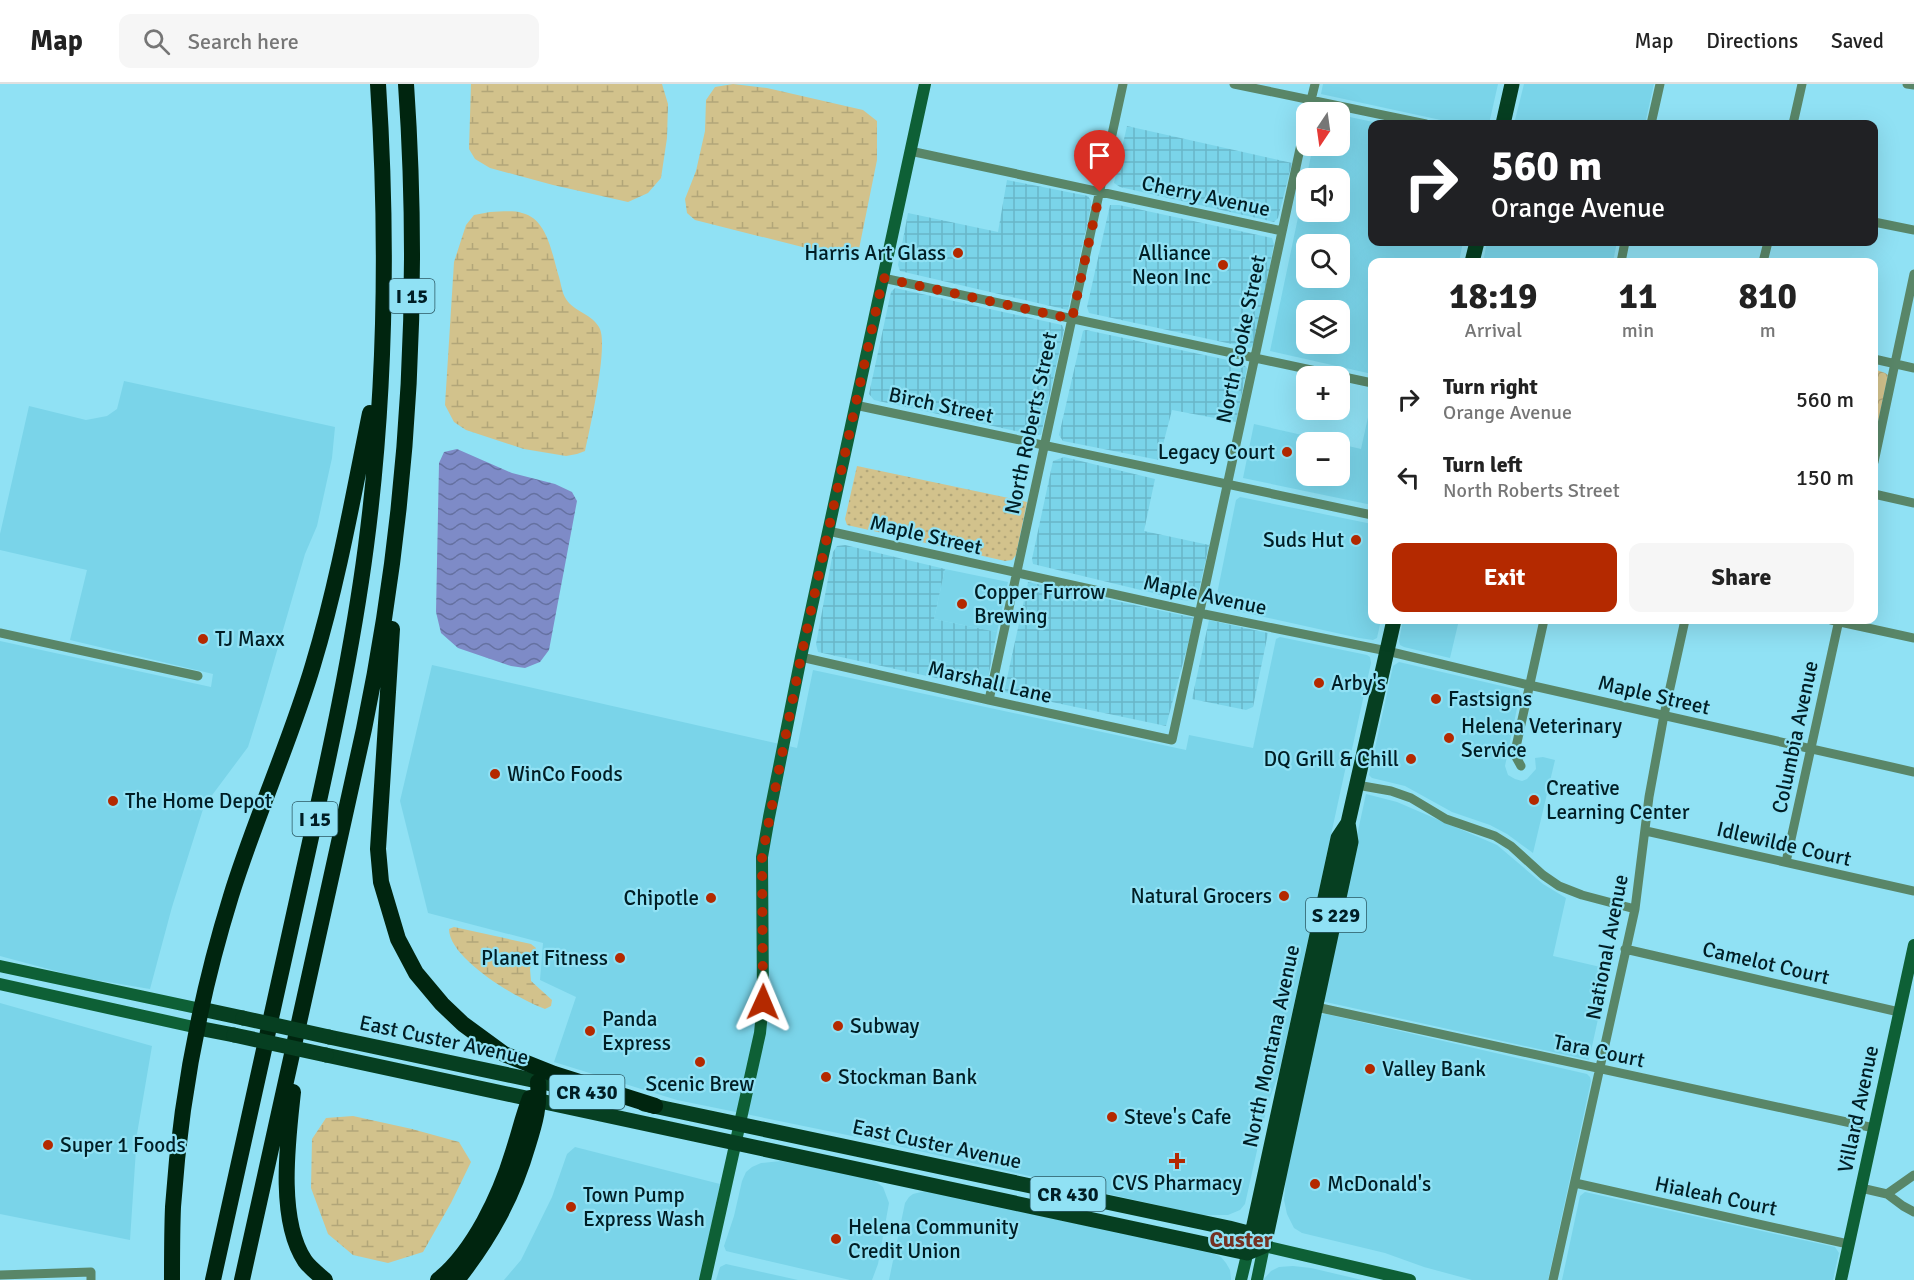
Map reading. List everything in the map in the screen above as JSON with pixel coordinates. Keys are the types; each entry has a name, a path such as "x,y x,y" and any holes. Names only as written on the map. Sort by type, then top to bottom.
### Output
{"highway":[{"name":"I 15","path":"213,1280 346,672 360,587 370,513 382,353 384,225 378,84"},
{"name":"I 15","path":"242,1280 376,666 399,509 408,412 412,318 410,158 406,84"},
{"path":"410,158 413,84"},
{"path":"172,1280 173,1209 178,1153 201,1009 231,895 299,710 327,616 382,353"},
{"path":"399,509 378,849 381,882 398,939 417,973 442,1005 463,1024 504,1054 554,1074 655,1106"},
{"path":"309,978 288,1142 288,1209 304,1259 325,1280"},
{"path":"458,1280 480,1250 512,1192 535,1123 538,1082"},
{"path":"438,1280 464,1251 498,1192 535,1099"}],"main road":[{"path":"1504,120 1512,84"},
{"name":"North Montana Avenue","path":"1252,1234 1338,838 1348,823 1393,624"},
{"name":"North Montana Avenue","path":"1264,1246 1351,842 1348,823"},
{"name":"East Custer Avenue","path":"201,1009 1252,1234"},
{"name":"East Custer Avenue","path":"198,1028 1247,1253"},
{"path":"1247,1253 1264,1246 1252,1234"}],"street":[{"path":"705,1280 760,1033 763,1002 762,857 801,657 925,84"},
{"name":"North Roberts Street","path":"989,700 1123,84"},
{"path":"1234,84 1406,120"},
{"path":"1311,101 1315,84"},
{"path":"1652,120 1660,84"},
{"path":"1794,120 1802,84"},
{"path":"1907,84 1914,86"},
{"name":"Cherry Avenue","path":"910,151 1282,231"},
{"name":"North Cooke Street","path":"1172,740 1298,156"},
{"path":"1878,223 1914,231"},
{"path":"1878,442 1914,274"},
{"path":"883,278 1368,382"},
{"path":"1878,360 1914,368"},
{"name":"Birch Street","path":"855,405 1368,514"},
{"path":"1878,495 1914,503"},
{"name":"Maple Street","path":"828,531 1017,573"},
{"name":"Maple Avenue","path":"1017,573 1387,651"},
{"path":"1521,766 1516,757 1516,747 1543,624"},
{"name":"National Avenue","path":"1553,1280 1635,909 1649,797 1684,624"},
{"name":"Columbia Avenue","path":"1786,862 1835,624"},
{"path":"1853,624 1914,638"},
{"path":"0,633 198,676"},
{"name":"Maple Street","path":"1387,651 1914,772"},
{"name":"Marshall Lane","path":"801,657 1172,740"},
{"path":"1357,785 1391,791 1411,798 1446,819 1494,836 1511,846 1559,886 1582,896 1635,909"},
{"name":"Idlewilde Court","path":"1646,831 1914,891"},
{"name":"Villard Avenue","path":"1841,1280 1914,945"},
{"name":"Camelot Court","path":"1625,949 1899,1012"},
{"name":"East Custer Avenue","path":"0,966 201,1009"},
{"name":"East Custer Avenue","path":"0,984 198,1028"},
{"name":"Tara Court","path":"1316,1007 1874,1128"},
{"path":"1887,1194 1914,1175"},
{"name":"Hialeah Court","path":"1575,1183 1848,1244"},
{"path":"1861,1188 1887,1194 1914,1212"},
{"name":"North Montana Avenue","path":"1241,1280 1252,1234"},
{"path":"1264,1246 1410,1280"},
{"name":"North Montana Avenue","path":"1257,1280 1264,1246"},
{"path":"0,1275 91,1276"}],"shaded area":[{"path":"1323,84 1498,84 1490,120 1441,120 1321,94"},
{"path":"1524,84 1654,84 1646,120 1515,120"},
{"path":"1350,117 1368,121 1368,246 1462,246 1460,258 1368,258 1368,373 1350,369 1350,366 1337,366 1270,351 1297,222 1350,222 1350,168 1308,168 1311,156 1350,156"},
{"path":"1127,126 1292,163 1278,218 1274,222 1120,187 1114,183"},
{"path":"1007,180 1088,196 1091,201 1068,310 900,271 898,265 908,213 998,232"},
{"path":"1110,205 1272,238 1274,244 1255,343 1250,348 1089,313 1087,307"},
{"path":"1486,246 1616,246 1614,258 1484,258"},
{"path":"895,288 1062,325 1064,330 1041,435 874,400 869,394 891,292"},
{"path":"1083,331 1242,363 1247,368 1236,422 1172,410 1159,460 1063,441 1059,435"},
{"path":"124,381 335,427 332,458 317,526 305,554 248,747 204,806 172,907 150,989 78,977 0,956 0,641 211,687 213,674 70,640 87,570 0,550 0,534 29,406 86,420 107,416 117,409"},
{"path":"1368,417 1368,504 1243,478 1254,424 1296,434 1296,486 1350,486 1350,446 1361,449"},
{"path":"1064,457 1155,479 1144,531 1209,545 1197,599 1182,600 1033,564 1032,559 1053,461"},
{"path":"1240,497 1368,523 1368,624 1380,624 1377,638 1373,640 1359,638 1219,607 1215,604 1236,500"},
{"path":"845,545 945,569 934,619 997,632 986,689 818,652 816,644 833,552 837,546"},
{"path":"945,569 1008,582 997,632 934,619"},
{"path":"1028,582 1195,618 1166,726 1004,692"},
{"path":"1209,620 1268,633 1253,707 1246,710 1192,699"},
{"path":"1402,624 1458,624 1450,658 1404,647 1399,641"},
{"path":"1280,637 1367,655 1371,663 1352,749 1346,766 1279,1073 1267,1106 1245,1204 1240,1210 1228,1215 1201,1215 862,1138 677,1100 554,1062 576,997 540,980 543,943 428,913 400,801 432,665 797,748 813,670 1186,750 1189,735 1253,748 1276,639"},
{"path":"1399,662 1519,690 1505,766 1508,775 1522,781 1536,769 1535,758 1555,760 1533,853 1490,825 1452,812 1405,786 1372,778 1369,775 1393,666"},
{"path":"1366,794 1397,802 1497,845 1543,884 1566,898 1553,956 1609,969 1589,1060 1321,1001"},
{"path":"0,1003 152,1046 137,1134 130,1240 0,1214"},
{"path":"1326,1014 1587,1074 1590,1077 1548,1280 1472,1280 1424,1267 1385,1253 1302,1233 1294,1228 1287,1214 1284,1200 1287,1165 1320,1015"},
{"path":"575,1147 720,1184 700,1280 504,1280 521,1260 552,1197 567,1154"},
{"path":"781,1161 872,1179 883,1187 889,1203 878,1264 872,1280 850,1280 726,1251 724,1246 746,1172 761,1163"},
{"path":"925,1191 1211,1252 1221,1257 1226,1263 1230,1270 1231,1280 889,1280 905,1203 913,1194"},
{"path":"1585,1192 1835,1247 1839,1253 1833,1280 1562,1280 1580,1196"},
{"path":"726,1264 798,1280 716,1280 720,1267"},
{"path":"1293,1266 1362,1280 1263,1280 1271,1271 1279,1267"}],"green space":[{"path":"471,84 662,84 668,104 667,138 661,178 648,193 628,202 490,168 475,159 469,149"},
{"path":"733,84 767,88 863,110 877,121 877,160 859,249 852,253 830,254 695,220 687,213 685,199 696,171 705,131 706,100 715,87"},
{"path":"490,212 518,212 538,222 548,239 566,299 593,320 600,329 602,353 600,370 585,451 566,456 524,449 466,430 454,422 445,405 454,262 466,225 474,215"},
{"path":"1878,370 1888,375 1878,422"},
{"path":"857,466 1027,502 1016,555 1012,560 1005,561 847,525 845,519"},
{"path":"454,927 531,944 536,948 530,969 531,981 552,1000 551,1006 545,1009 533,1004 487,977 460,953 452,941 449,929"},
{"path":"353,1116 459,1142 471,1162 423,1252 388,1263 353,1255 328,1234 311,1188 312,1139 326,1118"}],"water":[{"path":"457,449 512,473 555,484 572,492 577,501 549,650 540,662 525,668 511,666 458,648 441,633 436,612 439,463 444,452"}],"place":[{"name":"Harris Art Glass","path":"958,253"},
{"name":"Alliance Neon Inc","path":"1223,265"},
{"name":"Legacy Court","path":"1287,452"},
{"name":"Suds Hut","path":"1356,540"},
{"name":"Copper Furrow Brewing","path":"962,604"},
{"name":"TJ Maxx","path":"203,639"},
{"name":"Arby's","path":"1319,683"},
{"name":"Fastsigns","path":"1436,699"},
{"name":"Helena Veterinary Service","path":"1449,738"},
{"name":"DQ Grill & Chill","path":"1411,759"},
{"name":"WinCo Foods","path":"495,774"},
{"name":"Creative Learning Center","path":"1534,800"},
{"name":"The Home Depot","path":"113,801"},
{"name":"Natural Grocers","path":"1284,896"},
{"name":"Chipotle","path":"711,898"},
{"name":"Planet Fitness","path":"620,958"},
{"name":"Subway","path":"838,1026"},
{"name":"Panda Express","path":"590,1031"},
{"name":"Scenic Brew","path":"700,1062"},
{"name":"Valley Bank","path":"1370,1069"},
{"name":"Stockman Bank","path":"826,1077"},
{"name":"Steve's Cafe","path":"1112,1117"},
{"name":"Super 1 Foods","path":"48,1145"},
{"name":"CVS Pharmacy","path":"1177,1161"},
{"name":"McDonald's","path":"1315,1184"},
{"name":"Town Pump Express Wash","path":"571,1207"},
{"name":"Helena Community Credit Union","path":"836,1239"}],"district":[{"name":"Custer","path":"1241,1239"}],"route":[{"path":"763,1002 762,857 801,657 883,278 1072,319 1100,192"}]}
